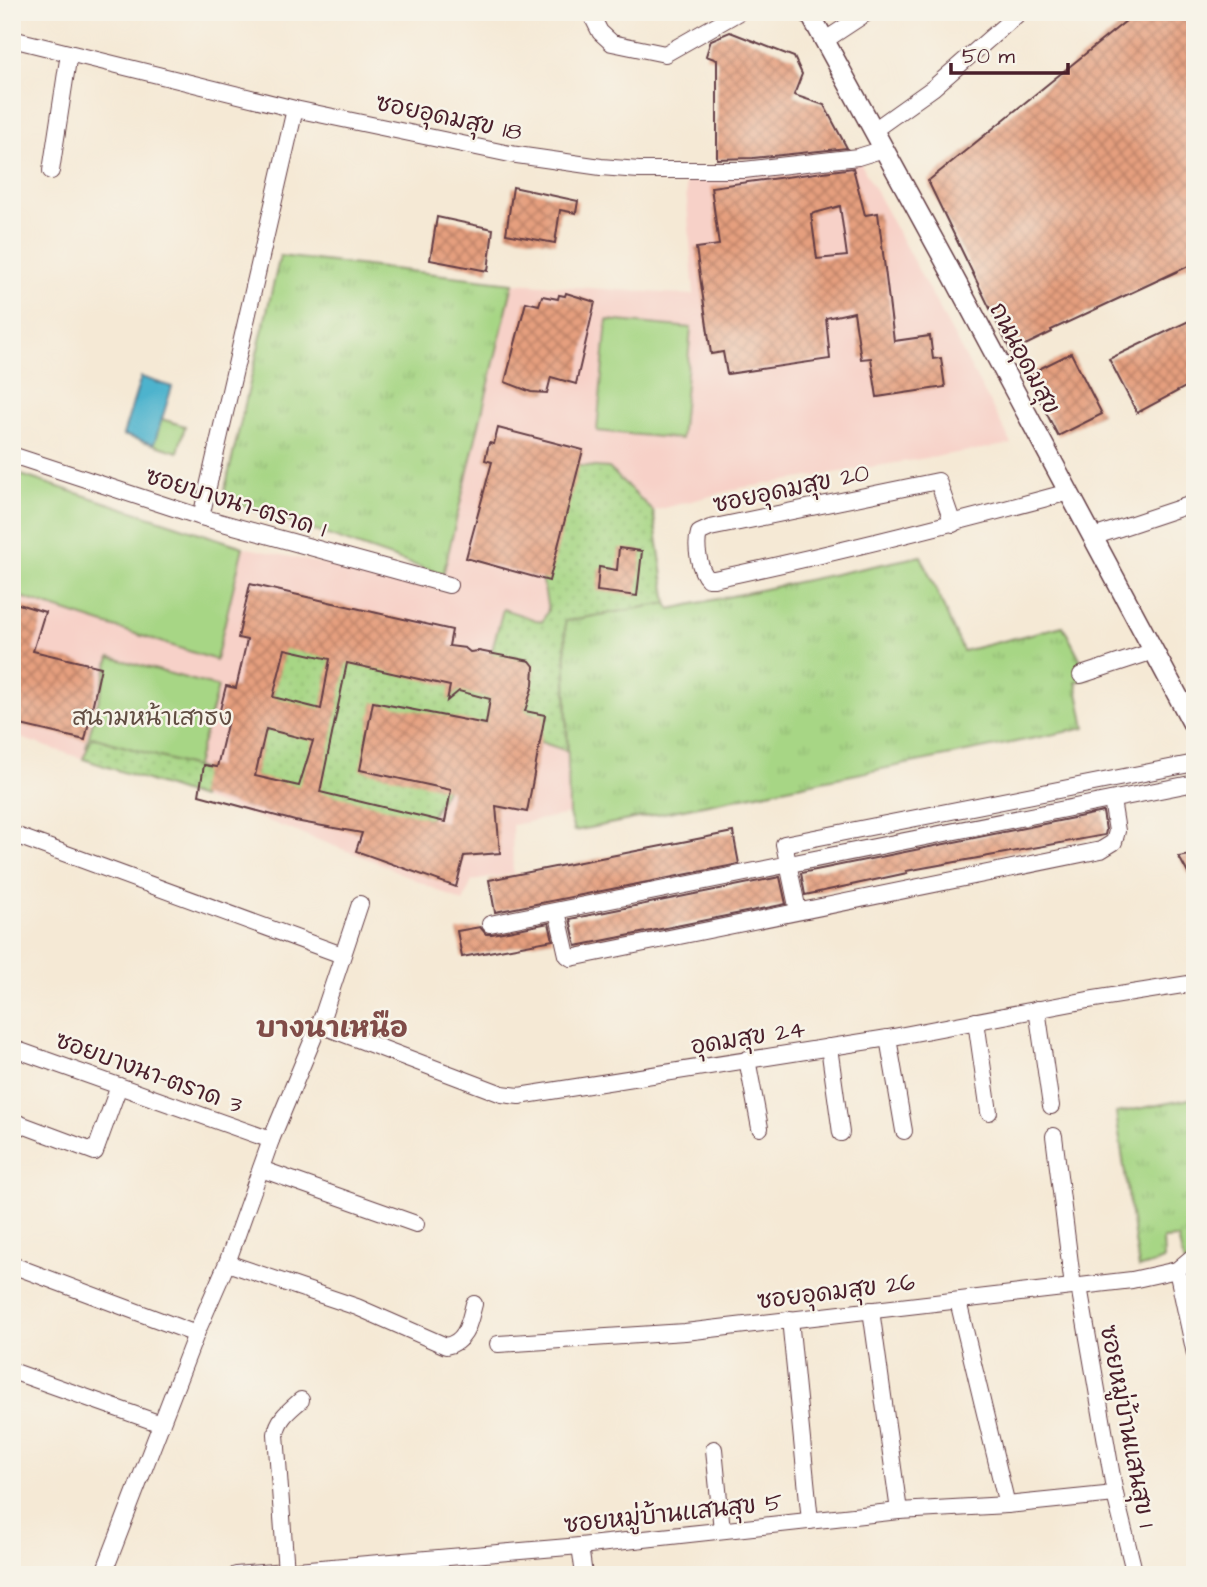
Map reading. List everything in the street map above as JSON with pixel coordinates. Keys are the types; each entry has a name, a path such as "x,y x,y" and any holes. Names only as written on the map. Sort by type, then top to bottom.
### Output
{"main road":[{"name":"ถนนอุดมสุข","path":"809,12 1154,650 1189,705 1195,728"}],"street":[{"path":"590,12 600,32 612,43 665,54 739,12"},
{"path":"824,41 868,12"},
{"path":"874,130 933,88 1020,12"},
{"name":"ซอยอุดมสุข 18","path":"12,39 295,109 510,154 639,170 744,170 858,157 884,149"},
{"path":"51,171 69,53"},
{"path":"201,517 295,109"},
{"name":"ซอยบางนา-ตราด 1","path":"12,455 201,517 449,584"},
{"name":"ซอยอุดมสุข 20","path":"953,524 938,481 710,528 699,533 697,541 702,572 708,579 714,579 834,554 953,524 1069,492"},
{"path":"1093,537 1195,503"},
{"path":"1081,675 1154,650"},
{"path":"798,911 784,844 1195,762"},
{"path":"557,911 566,955 570,958 1101,849 1114,842 1117,831 1117,778"},
{"path":"490,923 1195,783"},
{"path":"12,834 342,955"},
{"path":"103,1575 196,1334 227,1263 271,1140 318,1024 360,904"},
{"name":"อุดมสุข 24","path":"318,1024 502,1094 519,1096 888,1038 1037,1009 1195,983"},
{"path":"1037,1009 1051,1106"},
{"path":"976,1021 989,1112"},
{"path":"888,1038 904,1131"},
{"path":"829,1047 841,1133"},
{"name":"ซอยบางนา-ตราด 3","path":"12,1048 271,1140"},
{"path":"747,1059 760,1128"},
{"path":"12,1121 95,1152 119,1086"},
{"name":"ซอยหมู่บ้านแสนสุข 1","path":"1054,1136 1076,1286 1115,1494 1135,1575"},
{"path":"261,1169 416,1224"},
{"name":"ซอยอุดมสุข 26","path":"498,1344 685,1332 1132,1280 1177,1270 1195,1255"},
{"path":"227,1263 357,1307 446,1346 463,1337 474,1304"},
{"path":"12,1265 196,1334"},
{"path":"1177,1270 1191,1314 1195,1354"},
{"path":"958,1301 1007,1505"},
{"path":"871,1310 899,1511"},
{"path":"790,1320 810,1521"},
{"path":"12,1371 161,1424"},
{"path":"286,1572 276,1434 281,1418 301,1400"},
{"path":"714,1449 722,1530"},
{"name":"ซอยหมู่บ้านแสนสุข 5","path":"236,1575 580,1546 899,1511 1007,1505 1115,1494"},
{"path":"580,1546 584,1575"}],"shaded area":[{"path":"860,162 1012,444 741,488 653,511 667,603 565,621 569,814 512,825 513,874 472,881 463,902 379,863 260,818 12,735 12,594 216,660 243,547 452,593 443,575 513,283 694,295 685,176"}],"green space":[{"path":"280,256 513,283 443,575 232,502 224,493"},
{"path":"607,320 691,328 681,439 597,431"},
{"path":"131,410 185,426 178,452 123,435"},
{"path":"567,465 609,468 653,511 667,603 565,621 567,751 482,722 425,828 252,785 285,643 483,684 503,609 542,622 548,610 541,571"},
{"path":"12,472 243,547 216,660 12,594"},
{"path":"921,556 963,651 1063,626 1090,678 1076,682 1085,728 574,831 569,814 565,621 667,603 670,609"},
{"name":"สนามหน้าเสาธง","path":"110,657 218,687 193,776 86,747"},
{"path":"92,737 211,772 201,798 83,759"},
{"path":"1195,1098 1195,1294 1192,1295 1178,1238 1163,1239 1164,1260 1139,1268 1116,1113"}],"water":[{"path":"141,377 172,387 154,444 123,435"}],"building":[{"path":"1137,12 1195,12 1195,263 1051,330 1052,332 1011,352 928,181"},
{"path":"730,32 794,57 802,74 794,95 824,105 847,148 717,159 717,60 706,56 711,40"},
{"path":"853,168 865,215 878,213 894,341 930,336 933,359 941,358 945,387 877,397 871,358 861,359 854,312 826,318 830,359 727,374 723,352 711,354 696,248 719,245 711,187","holes":["840,206 847,256 817,259 811,214"]},
{"path":"513,187 578,201 576,213 560,210 555,243 506,234"},
{"path":"437,217 493,229 488,271 430,260"},
{"path":"566,293 595,302 576,384 551,377 547,393 531,392 505,382 526,302 539,305 542,296 558,299 559,295 565,296"},
{"path":"1195,318 1195,382 1137,413 1109,359"},
{"path":"1071,353 1102,414 1058,436 1027,375"},
{"path":"498,428 583,450 549,581 466,558 492,462 485,460 489,443 494,444"},
{"path":"619,548 642,551 637,596 597,591 599,567 617,570"},
{"path":"250,584 452,630 449,646 530,661 534,666 533,685 525,711 545,715 527,812 496,806 500,853 464,856 456,887 356,851 362,833 295,821 199,795 204,765 217,767 228,720 218,718 226,686 236,688 247,640 238,638","holes":["285,649 330,659 321,709 273,697","347,663 450,686 447,701 459,691 490,699 486,724 373,702 360,770 451,790 445,822 320,792","266,729 313,741 299,786 255,776"]},
{"path":"12,602 45,612 33,651 101,667 85,740 12,723"},
{"path":"1103,812 1105,835 906,871 907,873 805,895 801,873"},
{"path":"733,832 739,864 495,912 489,880"},
{"path":"1195,854 1195,886 1179,857"},
{"path":"780,877 786,904 576,946 570,919"},
{"path":"549,923 553,940 462,957 457,931 480,927 486,934 492,934"}],"district":[{"name":"บางนาเหนือ","path":"332,1027"}]}
